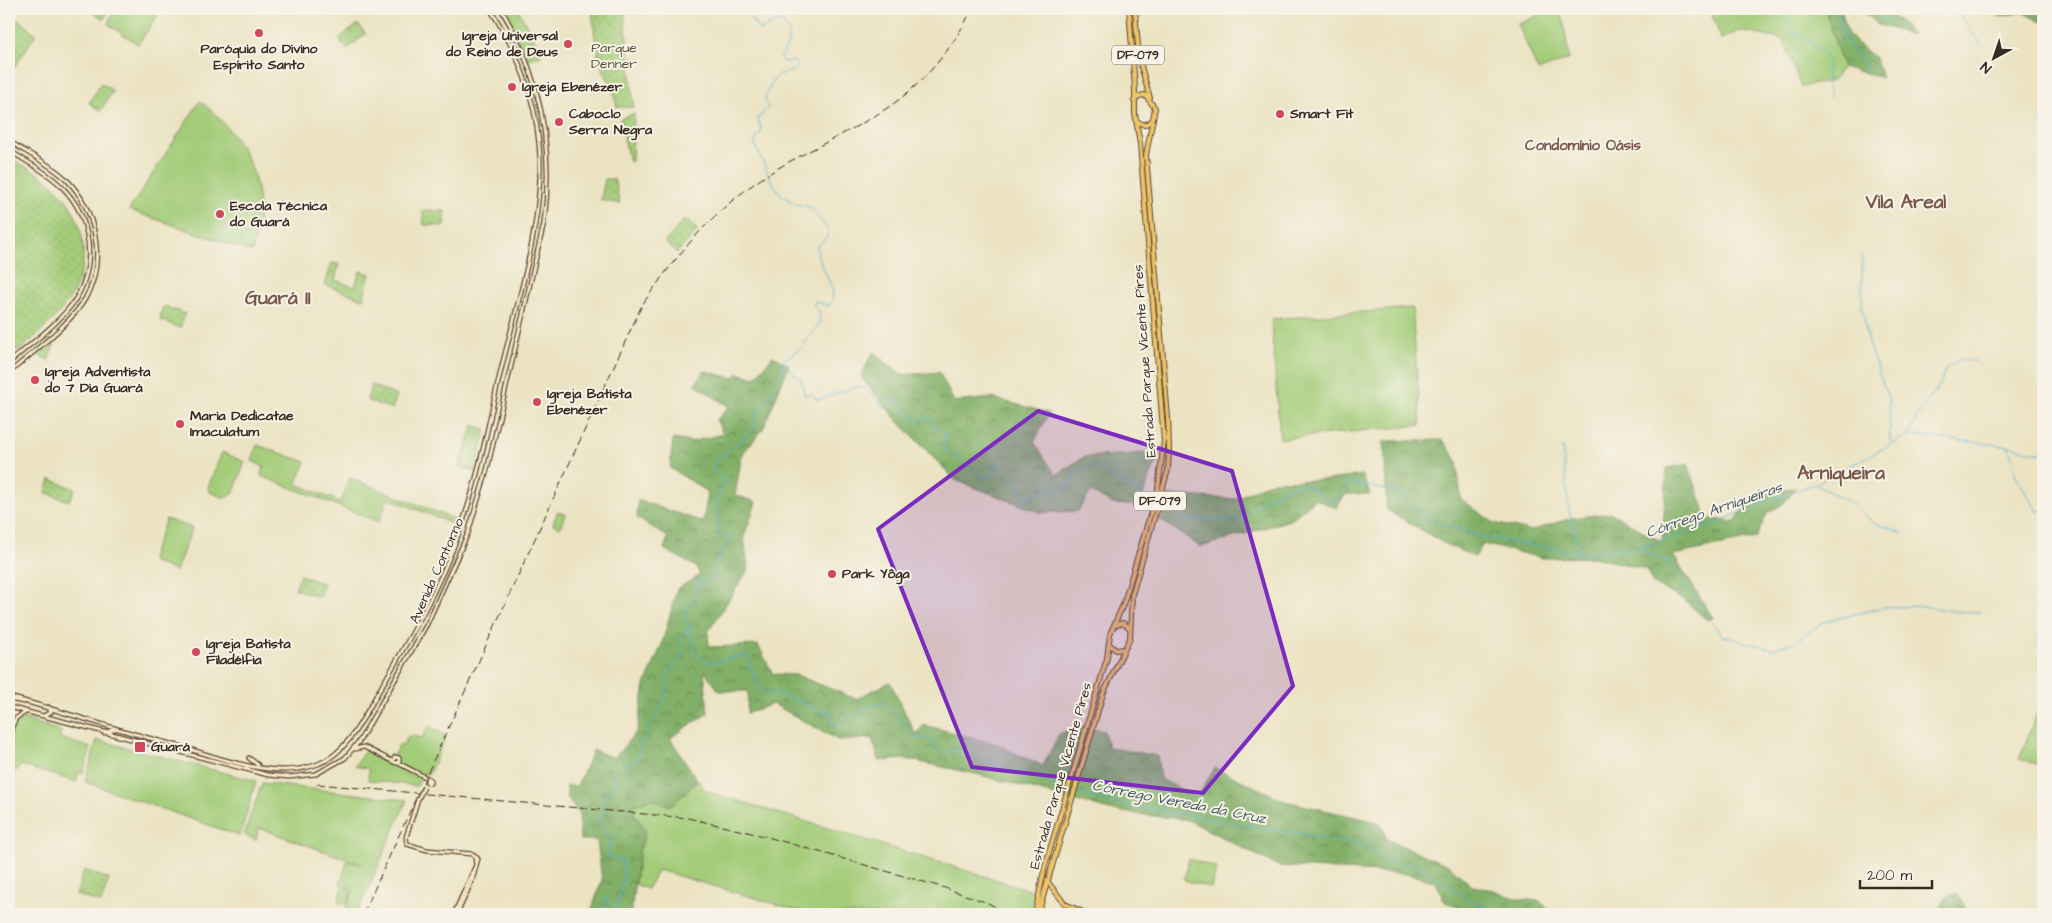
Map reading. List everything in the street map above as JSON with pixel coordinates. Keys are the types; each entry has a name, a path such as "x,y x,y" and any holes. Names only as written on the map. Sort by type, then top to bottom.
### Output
{"main road":[{"name":"Avenida Contorno","path":"9,698 46,706 164,743 260,767 297,770 324,762 337,752 354,731 396,662 428,604 453,549 473,491 531,241 539,188 539,142 530,95 514,52 490,9"},
{"name":"Avenida Contorno","path":"9,707 170,751 282,777 306,776 322,772 340,762 360,740 431,616 457,562 480,496 501,414 539,243 547,193 546,134 538,96 523,49 501,9"},
{"name":"DF-079","path":"1129,9 1135,120"},
{"name":"DF-079","path":"1135,9 1139,59 1155,108 1152,121"},
{"path":"514,52 523,49"},
{"path":"530,95 532,97 538,96"},
{"path":"1134,100 1142,95 1151,100"},
{"path":"1135,120 1141,124 1152,121"},
{"name":"Estrada Parque Vicente Pires","path":"1114,625 1128,590 1158,489 1164,441 1140,144 1135,120"},
{"name":"Estrada Parque Vicente Pires","path":"1130,628 1132,595 1163,489 1169,460 1162,342 1146,155 1152,121"},
{"path":"9,141 48,166 71,186 85,208 95,234 96,257 91,282 79,307 9,372"},
{"path":"9,150 43,172 66,190 79,209 86,227 89,252 85,279 73,303 9,363"},
{"path":"43,172 43,167 48,166"},
{"path":"66,190 70,189 71,186"},
{"path":"539,188 544,188 547,193"},
{"path":"531,241 535,245 539,243"},
{"path":"85,279 88,278 91,282"},
{"path":"73,303 75,307 79,307"},
{"path":"515,314 518,319 522,317"},
{"path":"513,323 517,322 520,326"},
{"path":"42,333 47,335 46,339"},
{"path":"1156,339 1162,342"},
{"path":"1157,347 1162,350"},
{"path":"492,411 498,410 501,414"},
{"path":"473,491 473,494 480,496"},
{"path":"428,604 433,606 431,616"},
{"path":"1114,625 1121,622 1130,628"},
{"name":"DF-079","path":"1109,644 1114,625"},
{"name":"DF-079","path":"1124,649 1130,638 1130,628"},
{"path":"1109,644 1117,650 1124,649"},
{"name":"Estrada Parque Vicente Pires","path":"1037,914 1045,866 1107,658 1109,644"},
{"name":"Estrada Parque Vicente Pires","path":"1037,914 1105,689 1124,649"},
{"path":"396,662 402,668"},
{"path":"42,715 51,712 46,706"},
{"path":"9,733 16,718 28,712"},
{"path":"103,733 115,728"},
{"path":"360,740 361,743 394,760"},
{"path":"163,749 164,743"},
{"path":"170,751 169,747 172,745"},
{"path":"351,752 364,747 422,774 428,781 418,799 406,837 407,844 427,850 477,856 477,865 455,914"},
{"path":"195,756 196,751"},
{"path":"249,758 260,767"},
{"path":"322,772 326,767 324,762"},
{"path":"1047,881 1065,904 1087,914"}],"highlighted area":[{"path":"1038,411 1232,471 1293,686 1203,793 972,767 878,529"}],"green space":[{"path":"87,9 110,9 104,19"},
{"path":"114,9 162,9 138,44 108,24"},
{"path":"502,9 518,9 540,51 540,56 528,59"},
{"name":"Parque Denner","path":"592,9 624,9 634,107 617,107 612,87 597,57 599,48 595,38"},
{"path":"1553,9 1558,9 1563,19 1569,59 1538,71 1518,24"},
{"path":"1710,9 1825,9 1843,67 1832,81 1801,87 1783,39 1739,31 1721,39"},
{"path":"1825,9 1841,9 1848,35 1876,59 1882,78 1843,67"},
{"path":"1861,9 1878,10 1890,14 1901,22 1912,35 1876,24"},
{"path":"1993,9 2043,9 2043,23 2022,12 1999,17"},
{"path":"19,20 36,34 13,69 9,66 9,24 10,21"},
{"path":"358,24 366,34 347,49 339,39"},
{"path":"101,83 113,91 100,111 89,103"},
{"path":"200,101 226,126 236,139 252,170 257,186 259,204 258,226 252,252 129,210"},
{"path":"634,113 632,161 629,162 620,119"},
{"path":"9,158 48,181 60,192 70,205 77,220 82,235 83,251 78,283 65,305 47,326 20,350 9,352"},
{"path":"605,179 614,179 620,204 601,200"},
{"path":"425,210 445,211 445,226 424,225 423,212"},
{"path":"685,219 698,230 677,253 665,242"},
{"path":"332,263 339,264 335,280 355,287 360,271 370,274 363,299 325,285"},
{"path":"165,306 185,314 180,328 160,320 162,308"},
{"path":"1412,308 1421,425 1280,439 1271,319"},
{"path":"49,339 56,341 48,360 36,352"},
{"path":"873,352 901,375 939,372 954,402 992,398 1049,413 1034,442 1056,475 1084,457 1160,452 1139,506 1113,504 1091,492 1078,511 1042,513 955,480 897,420 861,377"},
{"path":"773,356 789,365 763,429 742,454 735,495 756,502 744,537 748,570 708,632 709,647 758,645 773,674 796,675 856,699 890,682 916,735 924,725 994,743 1043,766 1059,734 1078,726 1104,731 1108,747 1157,756 1160,779 1197,797 1215,768 1285,801 1373,821 1382,825 1386,839 1448,865 1472,886 1493,890 1517,899 1540,901 1552,914 1483,914 1445,902 1436,882 1408,874 1278,866 1188,820 1114,811 976,774 906,759 879,761 872,738 840,741 773,704 747,713 748,691 719,691 704,670 708,713 670,738 698,781 670,806 651,799 630,807 646,831 639,851 631,911 627,914 588,914 591,912 602,880 597,840 580,840 579,814 567,797 567,786 577,786 593,750 614,758 637,731 645,685 662,644 677,589 700,575 696,567 664,549 668,537 637,518 638,500 703,522 708,492 670,468 673,439 690,442 723,434 716,420 729,407 695,384 705,371 733,378 738,373 755,378"},
{"path":"372,385 397,396 392,409 367,400"},
{"path":"474,425 486,430 475,472 459,466"},
{"path":"1443,440 1457,461 1461,499 1494,523 1530,531 1572,518 1611,513 1662,542 1667,468 1688,464 1707,518 1734,522 1752,498 1796,487 1783,504 1767,513 1756,538 1673,555 1713,618 1707,620 1684,600 1653,584 1646,569 1593,557 1543,558 1483,544 1475,557 1447,545 1387,510 1384,441"},
{"path":"257,445 306,462 296,484 341,502 350,478 454,519 453,524 388,498 379,522 261,476 264,467 252,461"},
{"path":"222,452 245,462 233,494 225,498 210,492 208,487"},
{"path":"1362,475 1370,494 1346,494 1336,508 1316,499 1290,520 1201,547 1159,519 1166,495 1235,499 1273,481 1330,480"},
{"path":"50,479 75,489 69,501 46,493"},
{"path":"557,512 565,514 560,528 553,524"},
{"path":"166,519 192,528 176,571 153,562 151,558"},
{"path":"300,575 324,584 319,597 295,589"},
{"path":"2039,708 2043,710 2043,766 2019,759"},
{"path":"19,717 61,731 60,738 91,748 83,773 79,772 76,782 20,765 17,770 13,770 9,779 10,739"},
{"path":"429,726 446,736 429,774 423,774 417,786 368,780 369,769 355,766 365,750 389,762 400,744 403,745 409,735 422,738"},
{"path":"97,740 256,781 240,836 85,782"},
{"path":"698,781 706,791 1036,892 1029,914 810,914 658,870 647,889 635,884 639,851 646,831 630,807 651,798 670,806"},
{"path":"262,783 407,800 357,914 344,914 354,889 340,884 347,861 363,865 259,828 256,840 244,835"},
{"path":"1189,859 1217,868 1211,888 1184,880"},
{"path":"84,870 109,879 101,903 76,895"},
{"path":"343,887 352,890 347,905 338,902"},
{"path":"1957,893 1965,907 1957,914 1936,914 1946,897"}],"waterway":[{"name":"Córrego Vereda da Cruz","path":"743,9 760,31 777,21 783,24 788,32 788,43 780,58 783,62 793,61 798,66 792,71 777,75 766,94 765,100 768,107 758,119 762,131 756,138 755,145 771,180 781,195 797,204 811,208 829,231 827,237 817,246 820,261 833,293 829,306 815,301 814,305 819,311 820,323 801,348 783,361 777,385 754,419 757,425 716,459 712,470 724,480 716,508 720,525 718,536 720,539 729,536 731,539 720,554 714,577 705,583 699,580 696,592 685,614 696,653 709,663 745,655 763,693 779,693 822,712 831,711 832,723 838,724 872,705 886,703 917,738 929,740 940,753 954,750 1103,801 1365,845 1382,859 1416,865 1473,902 1503,914"},
{"path":"1781,9 1795,33 1815,45 1828,60 1827,81 1830,97"},
{"path":"1837,9 1844,38 1869,71"},
{"path":"1869,9 1890,24"},
{"path":"1963,9 1961,16 1984,47"},
{"path":"2033,9 2043,14"},
{"path":"1862,257 1862,307 1868,343 1889,400 1890,442"},
{"path":"1909,435 1920,410 1940,385 1945,369 1959,360 1975,361"},
{"name":"Córrego Arniqueiras","path":"783,361 795,375 801,378 805,396 811,394 818,400 858,386 869,391 883,407 888,407 895,399 899,401 910,417 915,417 917,421 930,417 935,426 945,434 943,441 945,450 971,466 981,476 987,478 995,476 994,467 1001,466 1003,473 1022,487 1021,493 1027,497 1046,489 1057,491 1072,483 1074,476 1072,473 1094,465 1152,500"},
{"name":"Córrego Arniqueiras","path":"1165,507 1184,519 1236,521 1273,495 1301,483 1337,504 1348,482 1402,493 1418,515 1481,537 1580,553 1630,549 1673,538 1720,522 1762,503 1815,484 1909,435 2009,446 2043,454"},
{"path":"1562,447 1569,509 1580,553"},
{"path":"2009,447 2016,476 2037,511 2043,510"},
{"path":"1816,485 1849,502 1874,523 1903,533"},
{"path":"1635,547 1669,562 1722,636 1773,649 1796,641 1823,622 1884,607 1924,606 1953,611 1980,612"},
{"path":"607,914 604,903 606,898 614,909 617,909 622,885 623,861 608,856 608,845 617,838 616,836 607,836 598,820 604,813 601,802 616,780 615,775 617,771 626,773 629,763 638,758 646,733 665,700 668,673 683,655 679,650 683,635 688,628"}],"railway":[{"path":"363,914 642,305 680,253 708,223 740,194 791,161 877,115 905,95 939,61 957,36 972,9"},
{"path":"317,784 688,818 764,836 945,888 988,903 1008,914"}],"place":[{"name":"Paróquia do Divino Espírito Santo","path":"259,33"},
{"name":"Igreja Universal do Reino de Deus","path":"568,44"},
{"name":"Igreja Ebenézer","path":"512,87"},
{"name":"Smart Fit","path":"1280,114"},
{"name":"Caboclo Serra Negra","path":"559,122"},
{"name":"Escola Técnica do Guará","path":"220,214"},
{"name":"Igreja Adventista do 7 Dia Guará","path":"35,380"},
{"name":"Igreja Batista Ebenézer","path":"537,402"},
{"name":"Maria Dedicatae Imaculatum","path":"180,424"},
{"name":"Park Yôga","path":"832,574"},
{"name":"Igreja Batista Filadélfia","path":"196,652"},
{"name":"Guará","path":"140,747"}],"district":[{"name":"Condomínio Oásis","path":"1583,145"},
{"name":"Vila Areal","path":"1906,202"},
{"name":"Guará II","path":"278,298"},
{"name":"Arniqueira","path":"1841,473"}]}
